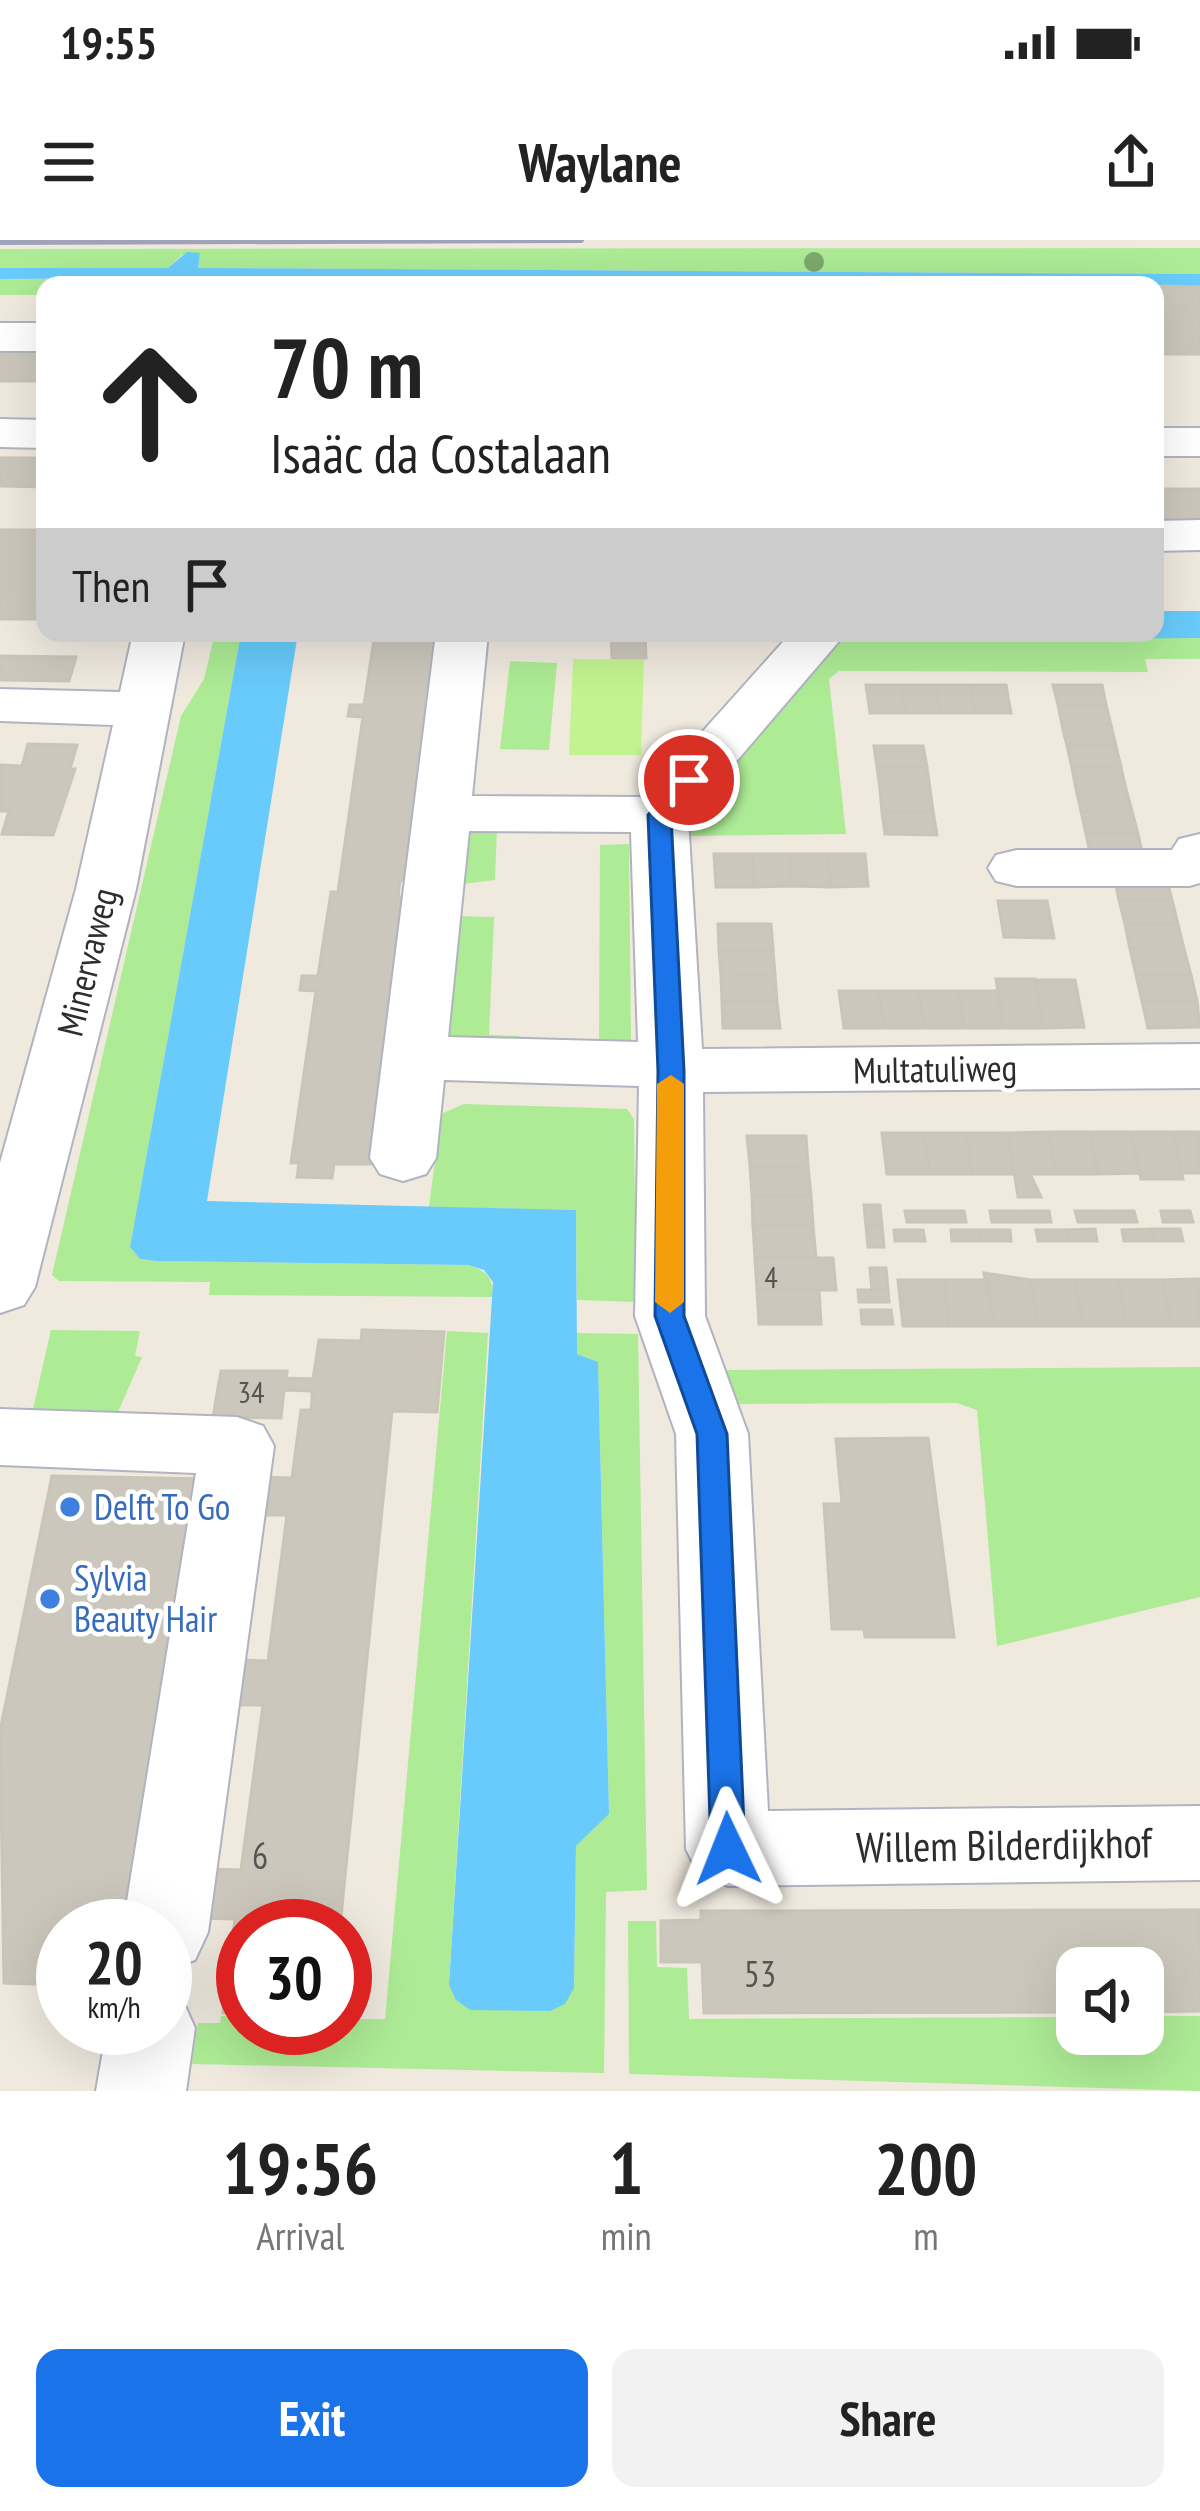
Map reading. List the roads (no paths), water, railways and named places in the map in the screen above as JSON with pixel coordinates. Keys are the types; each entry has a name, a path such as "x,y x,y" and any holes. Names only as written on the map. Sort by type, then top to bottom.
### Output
{"street":[{"path":"0,300 36,300"},
{"path":"0,337 36,337"},
{"path":"0,433 36,434"},
{"path":"1164,442 1200,442"},
{"path":"1164,536 1200,536"},
{"name":"Minervaweg","path":"0,1287 28,1082 106,889 158,642"},
{"path":"404,1158 461,642"},
{"path":"671,1071 659,815 812,642"},
{"path":"0,705 141,709"},
{"path":"442,813 659,815"},
{"path":"1017,868 1190,868 1200,852"},
{"name":"Multatuliweg","path":"415,1058 621,1060 671,1071 1200,1066"},
{"name":"Willem Bilderdijkhof","path":"671,1071 670,1316 712,1434 728,1849 1200,1843"},
{"path":"0,1437 237,1447 170,1899"},
{"path":"142,2091 147,2055"}],"water":[{"path":"187,252 200,253 198,268 1200,274 1200,287 1164,285 1164,276 0,279 0,268 168,268"},
{"path":"1164,611 1200,611 1200,638 1164,638"},
{"path":"239,642 297,642 207,1201 576,1210 577,1354 598,1362 609,1814 576,1846 574,1988 565,2004 550,2011 470,2010 456,2000 449,1985 493,1282 484,1270 468,1265 156,1261 140,1259 130,1247"}],"railway":[{"path":"0,242 581,240"}],"place":[{"name":"Delft To Go","path":"70,1507"},
{"name":"Sylvia Beauty Hair","path":"50,1599"}]}
